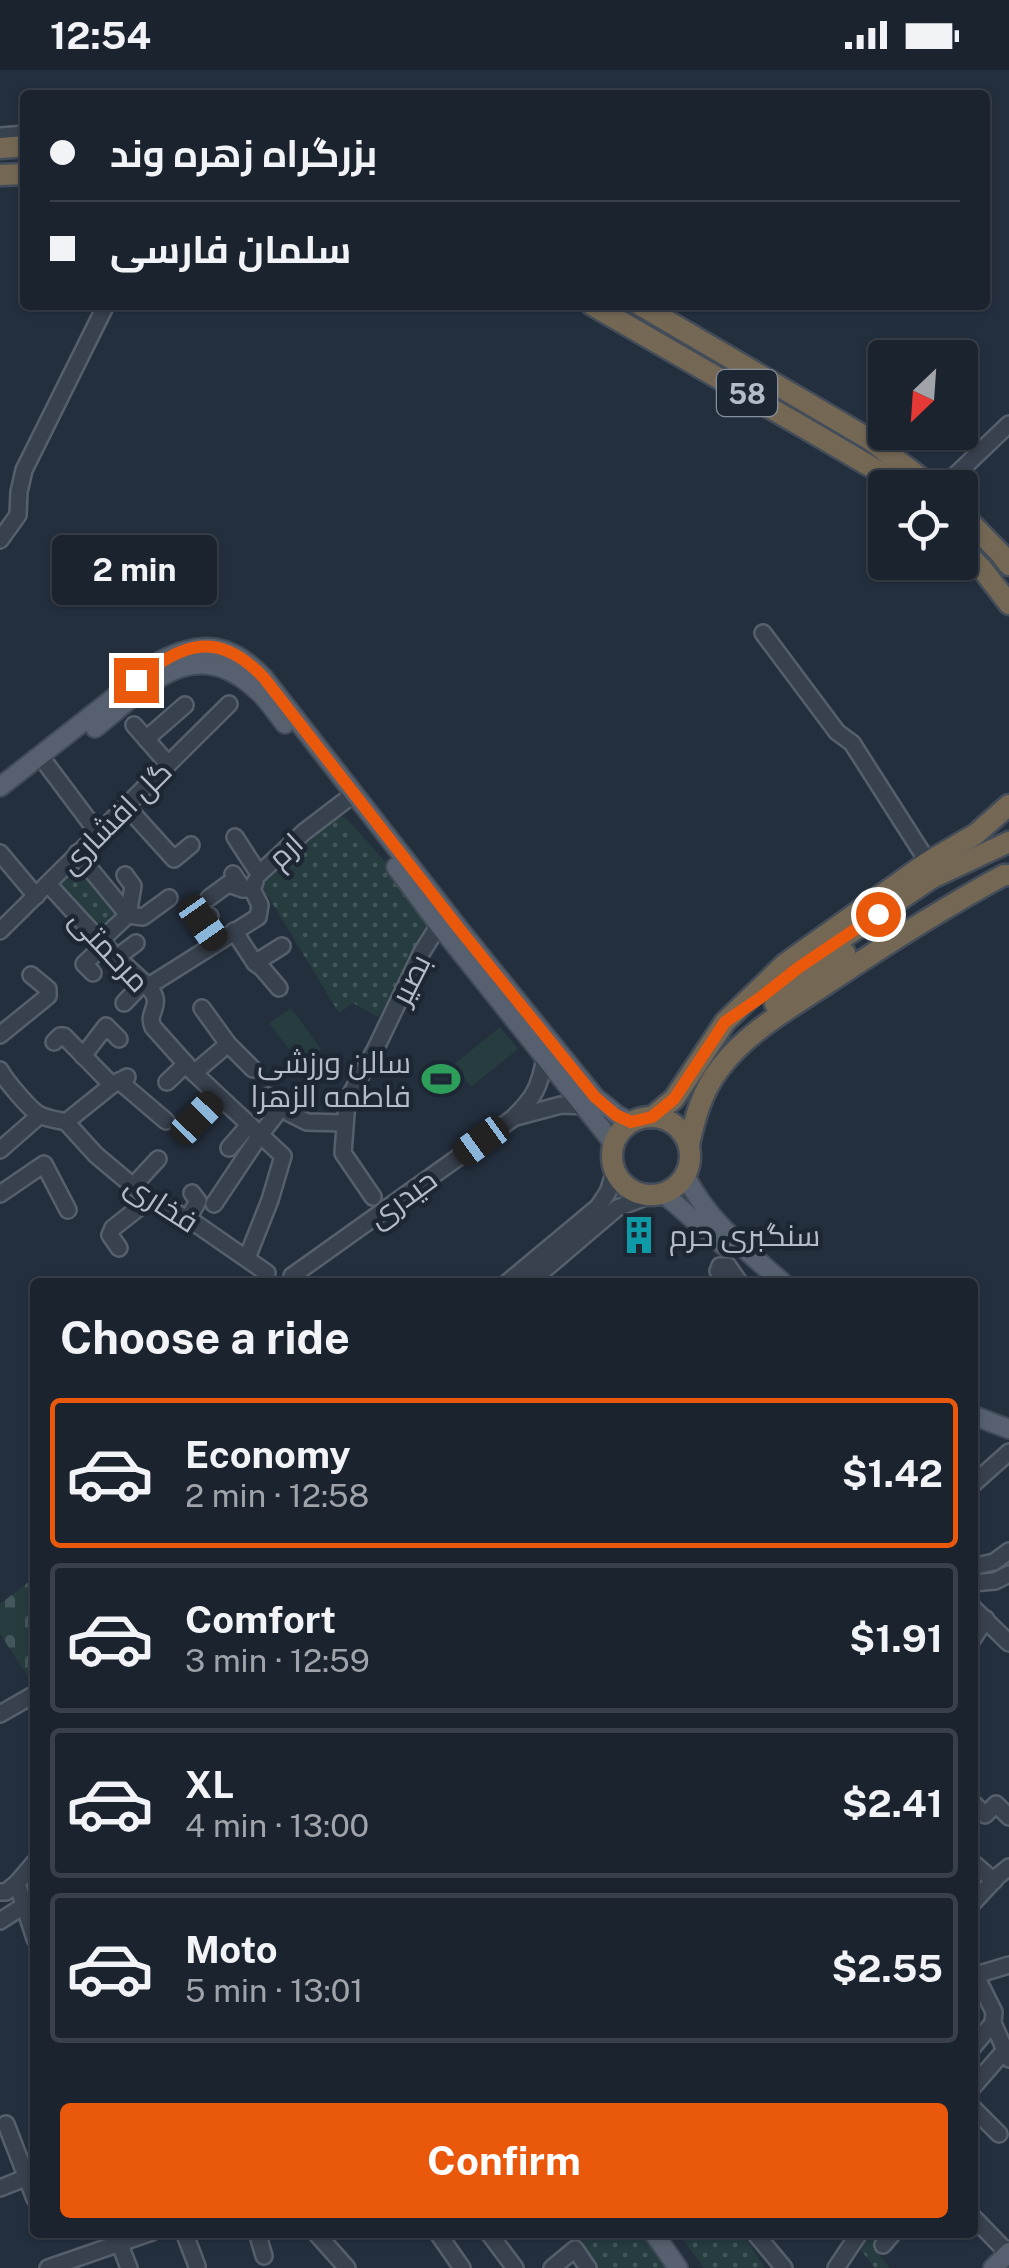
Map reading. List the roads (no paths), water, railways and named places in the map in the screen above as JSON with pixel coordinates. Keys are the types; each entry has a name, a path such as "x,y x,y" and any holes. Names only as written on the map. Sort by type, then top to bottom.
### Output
{"highway":[{"name":"58","path":"601,310 877,470"},
{"name":"58","path":"649,310 870,439 913,470"},
{"path":"978,530 1009,566"},
{"path":"978,565 1009,604"},
{"path":"1009,805 933,877 770,1008 706,1089 689,1145 686,1177 672,1190 657,1195 628,1188 612,1162 618,1136 674,1099 725,1022 785,964 836,926 933,877 1009,842"},
{"path":"976,834 1009,819"},
{"path":"933,877 1008,870"},
{"path":"742,1043 798,1002 1008,870"},
{"path":"641,1120 661,1118 678,1127 689,1145"}],"main road":[{"path":"0,788 162,660 182,650 205,646 228,650 248,661 264,678 595,1097 616,1115 641,1120"},
{"path":"0,802 162,675 188,664 205,664 238,676 261,694 614,1144"},
{"path":"686,1177 698,1201 718,1225 778,1278"},
{"path":"657,1195 761,1278"},
{"path":"978,1405 1009,1417"},
{"path":"978,1416 1009,1429"},
{"path":"657,2238 678,2268"},
{"path":"671,2238 693,2268"},
{"path":"992,2268 1009,2253"}],"street":[{"path":"0,540 18,514 24,470 104,310"},
{"path":"958,470 1009,424"},
{"path":"764,633 837,732 852,744 933,877"},
{"name":"گل افشاری","path":"3,922 36,896 229,704"},
{"path":"146,739 186,705"},
{"path":"134,725 168,764"},
{"path":"48,765 98,833"},
{"name":"ارم","path":"235,837 252,884 304,832 346,800"},
{"path":"126,806 174,858 191,846"},
{"path":"0,852 36,896"},
{"name":"مرحمتی","path":"77,854 112,876 128,915"},
{"path":"124,1003 145,984 204,960 216,942 258,917 260,906 252,884 234,874"},
{"path":"93,974 84,964 128,915 133,886 112,876"},
{"name":"مرحمتی","path":"48,884 101,944 145,984 156,1001 150,1022 190,1068"},
{"path":"212,894 228,884 252,884"},
{"path":"128,915 143,917 169,898"},
{"path":"210,916 203,923 216,942"},
{"name":"بصیر","path":"344,1122 347,1100 422,952 440,925"},
{"path":"234,931 255,963 279,988"},
{"path":"116,958 136,942"},
{"path":"255,963 282,946"},
{"path":"0,1034 43,1008 50,992 31,975"},
{"path":"202,1008 253,1069"},
{"path":"167,1082 190,1068 223,1037 233,1019"},
{"path":"83,1056 106,1026 119,1040"},
{"path":"54,1042 62,1035 166,1121"},
{"path":"512,1119 538,1089 545,1057"},
{"path":"190,1068 284,1156 246,1258"},
{"path":"0,1070 40,1115 66,1122 121,1085"},
{"path":"197,1118 218,1096"},
{"path":"228,1148 280,1108 268,1096"},
{"path":"512,1119 561,1105 585,1106"},
{"path":"289,1113 306,1122 344,1122 344,1154 373,1197"},
{"path":"0,1150 40,1115"},
{"name":"حیدری","path":"292,1276 512,1119"},
{"name":"فخاری","path":"66,1122 96,1154 150,1199 188,1219 267,1273"},
{"path":"214,1204 254,1130"},
{"path":"133,1186 158,1158"},
{"path":"48,1172 62,1162"},
{"path":"0,1194 44,1164 68,1210"},
{"path":"513,1278 598,1206 615,1171"},
{"path":"188,1219 198,1201 192,1193"},
{"path":"535,1278 617,1208 657,1195"},
{"path":"119,1248 110,1235 112,1228 150,1199"},
{"path":"978,1480 1009,1452"},
{"path":"978,1567 1009,1552"},
{"path":"978,1582 1009,1574"},
{"path":"978,1612 1008,1643"},
{"path":"978,1631 986,1619"},
{"path":"0,1714 30,1700"},
{"path":"978,1808 985,1815 996,1804 1009,1817"},
{"path":"978,1867 994,1881"},
{"path":"0,1892 6,1892 30,1868"},
{"path":"978,1898 1009,1868"},
{"path":"0,1921 30,1904 17,1883"},
{"path":"978,1970 1009,1964"},
{"path":"978,1978 998,2014 1007,2054 978,2082"},
{"path":"978,2040 998,2014"},
{"path":"978,2113 998,2134"},
{"path":"6,2124 30,2174"},
{"path":"0,2188 30,2176"},
{"path":"978,2222 1009,2253"},
{"path":"48,2268 118,2238"},
{"path":"120,2238 129,2268"},
{"path":"186,2238 196,2266"},
{"path":"259,2238 264,2256"},
{"path":"320,2238 347,2268"},
{"path":"441,2238 462,2268"},
{"path":"492,2238 515,2268"},
{"path":"759,2238 784,2268"},
{"path":"836,2268 856,2238"},
{"path":"552,2268 574,2248 588,2268"}],"place":[{"name":"سالن ورزشی فاطمه الزهرا","path":"441,1079"},
{"name":"سنگبری حرم","path":"639,1235"}]}
